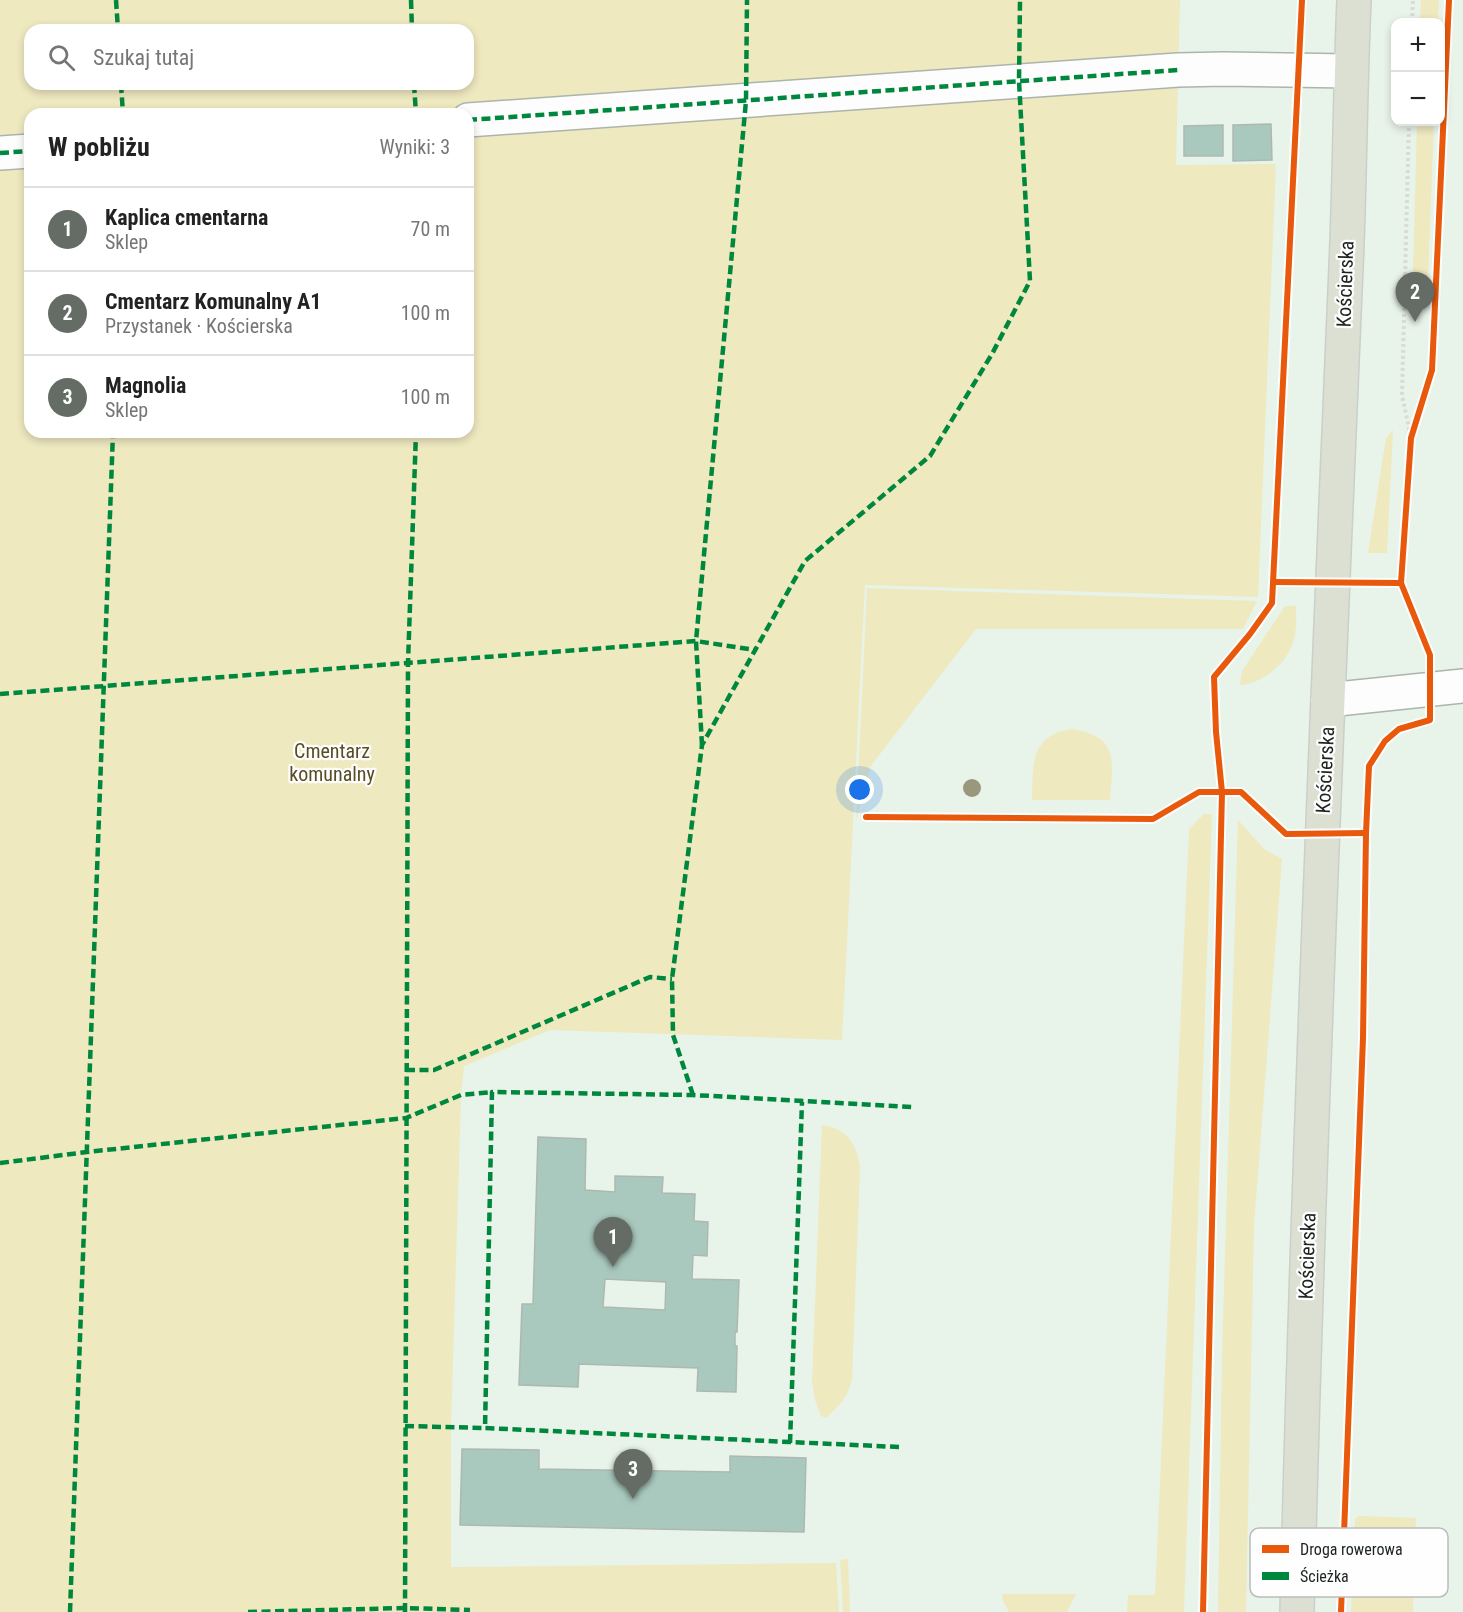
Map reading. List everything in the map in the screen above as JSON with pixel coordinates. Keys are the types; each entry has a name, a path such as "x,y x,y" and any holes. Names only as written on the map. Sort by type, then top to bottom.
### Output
{"main road":[{"name":"Kościerska","path":"1299,1528 1303,1353 1346,263 1354,0"},
{"name":"Kościerska","path":"1297,1597 1297,1612"}],"street":[{"path":"474,120 1178,70 1351,71"},
{"path":"0,153 24,151"},
{"path":"1328,700 1463,686"}],"path":[{"path":"1412,18 1413,0"},
{"path":"1410,126 1402,395 1411,438"},
{"path":"1411,438 1414,427"}],"green space":[{"name":"Cmentarz komunalny","path":"0,0 1180,0 1176,165 1276,164 1258,597 865,585 842,1040 550,1030 464,1066 461,1095 451,1427 451,1567 836,1563 839,1612 0,1612"},
{"path":"1421,0 1439,0 1438,18 1420,18"},
{"path":"1417,126 1434,126 1427,305 1412,307"},
{"path":"1393,430 1387,553 1368,553 1386,438"},
{"path":"867,588 1257,601 1243,629 976,629 870,767 856,821"},
{"path":"1285,606 1296,606 1295,635 1291,648 1281,664 1266,676 1240,685 1242,671"},
{"path":"1072,729 1098,738 1110,752 1112,773 1110,800 1032,800 1034,765 1041,745 1058,732"},
{"path":"1204,814 1212,814 1184,1612 1127,1612 1128,1595 1155,1595 1189,829"},
{"path":"1238,820 1264,849 1282,859 1254,1226 1246,1612 1218,1612 1222,1355"},
{"path":"822,1125 838,1130 849,1138 856,1151 860,1167 852,1380 842,1401 826,1418 821,1416 815,1400 812,1381"},
{"path":"1359,1516 1416,1518 1416,1528 1355,1528 1355,1519"},
{"path":"848,1559 850,1612 843,1612 840,1560"},
{"path":"1002,1594 1076,1594 1067,1612 1009,1612"},
{"path":"1352,1597 1413,1597 1413,1612 1351,1612"}],"building":[{"path":"1271,124 1272,160 1233,161 1233,125"},
{"path":"1223,125 1223,156 1184,156 1184,126"},
{"path":"538,1137 586,1139 585,1190 615,1192 615,1176 663,1177 662,1193 695,1194 694,1221 708,1222 707,1256 693,1255 692,1279 739,1280 737,1332 735,1332 736,1392 697,1391 698,1368 579,1364 578,1387 519,1385 522,1304 533,1304","holes":["605,1279 666,1282 665,1310 603,1307"]},
{"path":"462,1449 539,1450 539,1469 730,1472 730,1456 806,1458 804,1532 460,1525"}],"marked path":[{"path":"116,0 118,24"},
{"path":"411,0 412,24"},
{"path":"702,745 696,641 746,101 747,0"},
{"path":"693,1095 673,1035 672,979 702,745 805,561 930,456 992,354 1030,281 1019,81 1020,0"},
{"path":"474,120 1178,70"},
{"path":"121,90 123,108"},
{"path":"414,90 416,108"},
{"path":"0,153 24,151"},
{"path":"70,1612 113,438"},
{"path":"405,1612 408,663 416,438"},
{"path":"0,694 696,641 755,650"},
{"path":"406,1070 434,1070 650,977 672,979"},
{"path":"0,1163 406,1118 461,1095 492,1092"},
{"path":"899,1447 485,1428 492,1092 693,1095 913,1107"},
{"path":"790,1443 802,1102"},
{"path":"405,1426 485,1428"},
{"path":"248,1612 405,1608 470,1610"}],"cycle path":[{"path":"1203,1612 1222,792 1216,732 1214,677 1250,634 1272,603 1302,0"},
{"path":"1344,1528 1363,1038 1369,766 1385,741 1399,729 1430,720 1430,655 1401,583 1411,438 1432,370 1449,0"},
{"path":"1274,582 1401,583"},
{"path":"866,817 1153,819 1199,792 1241,792 1286,834 1366,833"},
{"path":"1341,1612 1342,1597"}],"place":[{"name":"Cmentarz Komunalny A1","path":"1415,322"},
{"name":"Kaplica cmentarna","path":"613,1267"},
{"name":"Magnolia","path":"633,1499"}]}
